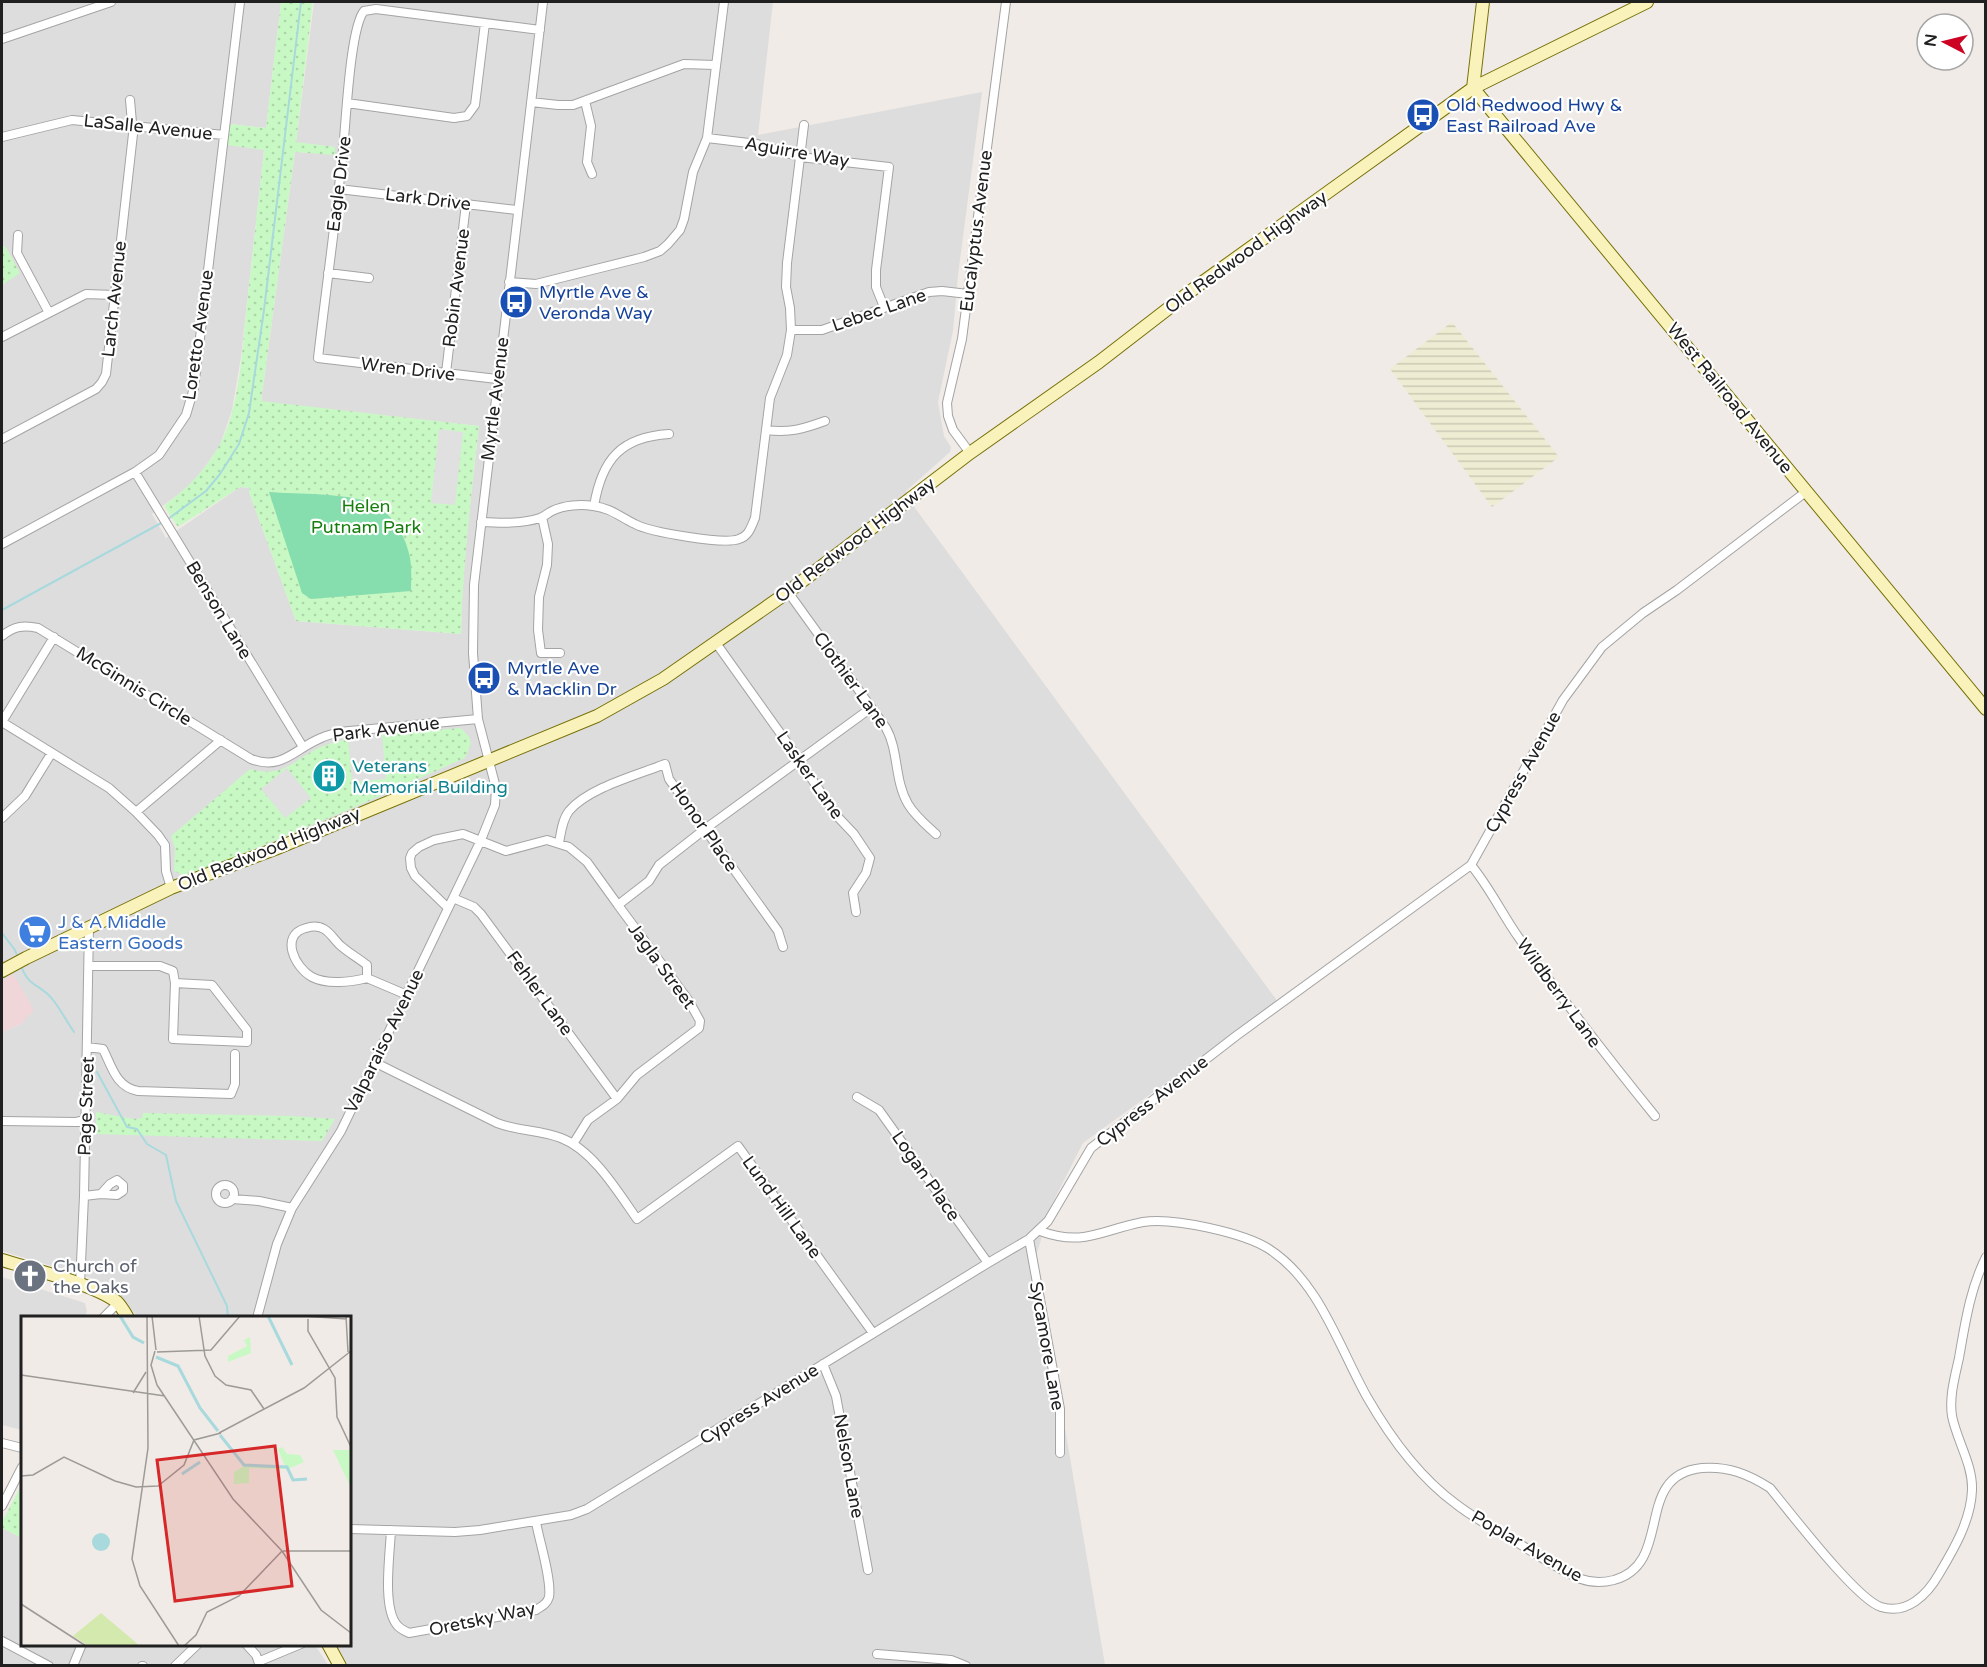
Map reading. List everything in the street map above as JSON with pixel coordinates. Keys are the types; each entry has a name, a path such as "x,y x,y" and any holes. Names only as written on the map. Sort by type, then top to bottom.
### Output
{"main road":[{"path":"1473,88 1483,2"},
{"name":"Old Redwood Highway","path":"2,971 171,888 275,849 597,716 663,679 788,592 970,453 1099,362 1200,284 1473,88 1647,2"},
{"name":"West Railroad Avenue","path":"1473,88 1984,705"},
{"path":"2,1260 80,1285 118,1303 127,1316"},
{"path":"329,1646 339,1665"}],"street":[{"path":"2,39 111,2"},
{"name":"Loretto Avenue","path":"2,544 135,472 159,455 186,415 194,387 240,2"},
{"name":"Myrtle Avenue","path":"489,760 478,719 473,618 474,585 543,2"},
{"path":"509,282 530,284 543,282 644,257 660,251 674,238 684,219 693,172 707,138 724,2"},
{"name":"Eucalyptus Avenue","path":"970,453 953,430 948,416 947,403 959,356 1006,2"},
{"name":"Eagle Drive","path":"318,358 357,24 364,11 376,9 484,23"},
{"path":"347,103 454,118 466,116 475,105 484,23 540,30"},
{"path":"531,102 565,106 585,101 684,64 716,65"},
{"name":"Larch Avenue","path":"2,439 85,395 102,382 106,374 134,124 130,100"},
{"path":"585,101 591,126 587,162 592,174"},
{"name":"LaSalle Avenue","path":"2,137 72,120 134,124 224,135"},
{"path":"481,522 510,523 542,517 553,510 574,506 594,506 617,512 634,524 653,531 721,540 739,540 750,532 755,518 770,398 786,355 792,330 786,287 787,263 804,125"},
{"name":"Aguirre Way","path":"707,138 757,144 800,156 889,167 876,270 876,287 884,307"},
{"name":"Lark Drive","path":"339,189 518,210"},
{"name":"Robin Avenue","path":"446,373 466,204"},
{"path":"18,236 18,253 48,311"},
{"path":"328,273 369,278"},
{"name":"Lebec Lane","path":"792,330 822,330 929,292 968,294"},
{"path":"2,337 48,311 86,294 114,295"},
{"name":"Wren Drive","path":"318,358 497,380"},
{"path":"766,430 785,432 803,429 825,421"},
{"path":"594,506 598,484 606,466 619,449 635,440 651,435 669,434"},
{"name":"Benson Lane","path":"135,472 303,747"},
{"name":"Cypress Avenue","path":"351,1529 454,1532 536,1522 571,1515 587,1509 1029,1239 1040,1231 1056,1209 1091,1148 1227,1043 1472,865 1563,700 1602,647 1643,613 1808,491"},
{"path":"542,517 548,544 547,565 539,597 538,630 541,653 560,653"},
{"name":"Clothier Lane","path":"788,592 892,738 900,782 907,803 936,834"},
{"name":"McGinnis Circle","path":"2,636 11,628 24,626 38,628 251,759 264,763"},
{"path":"54,637 2,722 109,788 136,812 165,845 166,871 171,888"},
{"name":"Lasker Lane","path":"716,644 800,760 836,815 861,843 870,858 866,873 853,893 856,912"},
{"name":"Jagla Street","path":"618,905 649,881 659,865 705,829 871,708"},
{"name":"Park Avenue","path":"264,763 279,762 320,738 358,729 478,719"},
{"path":"136,812 221,740"},
{"path":"2,819 25,796 51,754"},
{"name":"Valparaiso Avenue","path":"257,1316 277,1244 292,1208 341,1131 481,840 495,805 496,788 489,760"},
{"name":"Honor Place","path":"559,843 564,820 569,811 594,792 665,764 669,779 778,931 783,947"},
{"path":"448,908 415,876 411,868 412,853 434,840 463,834 506,851 547,840 559,843"},
{"name":"Jagla Street","path":"559,843 578,853 587,862 689,1001 700,1021 699,1028 637,1074 617,1099 588,1120 573,1144"},
{"name":"Wildberry Lane","path":"1472,865 1514,932 1561,998 1655,1116"},
{"name":"Fehler Lane","path":"453,898 474,907 481,914 617,1099"},
{"path":"367,978 367,965 324,929 316,926 307,928 298,931 293,938 291,947 295,959 302,970 314,978 327,981 356,981 367,978 407,995"},
{"name":"Page Street","path":"80,1285 89,927"},
{"path":"89,966 160,966 173,971 173,1039 247,1042 247,1030 212,984 174,983"},
{"path":"87,1047 103,1049 119,1083 138,1091 231,1094 235,1084 235,1054"},
{"name":"Lund Hill Lane","path":"374,1062 497,1123 562,1138 573,1144 599,1168 637,1219 738,1146 873,1333"},
{"name":"Logan Place","path":"857,1097 879,1110 988,1263"},
{"path":"2,1120 76,1122 85,1120"},
{"path":"84,1196 101,1194"},
{"path":"232,1199 259,1201 292,1208"},
{"name":"Poplar Avenue","path":"1040,1231 1070,1239 1091,1236 1143,1222 1167,1221 1228,1233 1267,1247 1295,1270 1311,1290 1368,1398 1410,1459 1431,1484 1457,1506 1581,1579 1597,1583 1620,1578 1631,1572 1642,1561 1649,1545 1666,1485 1678,1474 1691,1469 1721,1468 1753,1477 1770,1488 1855,1588 1873,1603 1889,1608 1909,1605 1928,1592 1941,1571 1968,1514 1972,1490 1971,1478 1954,1424 1952,1400 1973,1288 1986,1257"},
{"name":"Sycamore Lane","path":"1029,1239 1060,1410 1060,1453"},
{"path":"104,1316 118,1303"},
{"name":"Nelson Lane","path":"824,1364 836,1396 868,1570"},
{"path":"2,1443 21,1448"},
{"path":"2,1506 21,1469"},
{"name":"Oretsky Way","path":"391,1530 389,1598 391,1614 398,1627 409,1633 536,1610 544,1605 549,1598 549,1586 536,1522"},
{"path":"2,1641 49,1665"},
{"path":"73,1665 81,1646"},
{"path":"175,1665 196,1646"},
{"path":"247,1646 260,1663 297,1646"},
{"path":"877,1654 951,1660 966,1665"}],"shaded area":[{"path":"2,2 281,2 266,128 230,124 264,150 241,357 232,410 220,445 203,470 191,485 152,514 166,538 240,487 250,488 249,492 296,621 461,634 462,589 479,426 261,402 295,152 335,154 335,147 296,143 314,2 773,2 758,135 982,92 953,331 938,402 944,436 951,447 950,452 906,491 915,508 1278,1002 1083,1143 1052,1204 1036,1256 1105,1665 348,1665 337,1646 351,1646 351,1316 137,1316 112,1288 91,1278 2,1251 2,1032 21,1024 2,981"},
{"path":"1452,322 1559,457 1492,507 1390,369"},
{"path":"439,429 463,432 455,505 431,503"},
{"path":"382,734 386,779 352,782 348,737"},
{"path":"287,768 311,798 285,818 261,789"},
{"path":"13,974 34,1010 21,1024 2,1032 2,981"},
{"path":"2,1277 85,1303 87,1312 85,1316 21,1316 21,1430 2,1425"},
{"path":"2,1528 21,1538 21,1646 316,1646 328,1665 2,1665"}],"green space":[{"name":"Helen Putnam Park","path":"281,2 313,2 296,142 335,147 335,155 295,152 261,401 479,426 465,556 461,634 296,621 249,492 250,488 240,487 178,527 164,506 194,479 214,455 226,432 235,399 241,364 264,150 227,145 230,124 266,128"},
{"path":"2,246 5,246 20,273 2,285"},
{"path":"269,492 349,497 379,507 392,519 405,541 411,562 411,591 311,599 302,593"},
{"path":"460,728 470,738 465,758 186,878 181,879 181,874 174,871 175,848 171,836 250,769 262,772 282,769 315,750 341,740 392,733"},
{"path":"96,1112 133,1119 142,1118 143,1113 335,1119 322,1141 96,1134"},
{"path":"21,1486 21,1538 2,1528 2,1522"}],"waterway":[{"path":"168,519 206,491 220,474 239,444 249,413 264,310 301,2"},
{"path":"2,610 163,522"},
{"path":"2,933 18,958"},
{"path":"21,966 31,982 49,995 74,1032"},
{"path":"97,1072 127,1127 137,1129 147,1144 166,1155 176,1201 227,1306 228,1316"}],"place":[{"name":"Old Redwood Hwy & East Railroad Ave","path":"1423,115"},
{"name":"Myrtle Ave & Veronda Way","path":"516,302"},
{"name":"Myrtle Ave & Macklin Dr","path":"484,678"},
{"name":"Veterans Memorial Building","path":"329,776"},
{"name":"J & A Middle Eastern Goods","path":"35,932"},
{"name":"Church of the Oaks","path":"30,1276"}]}
